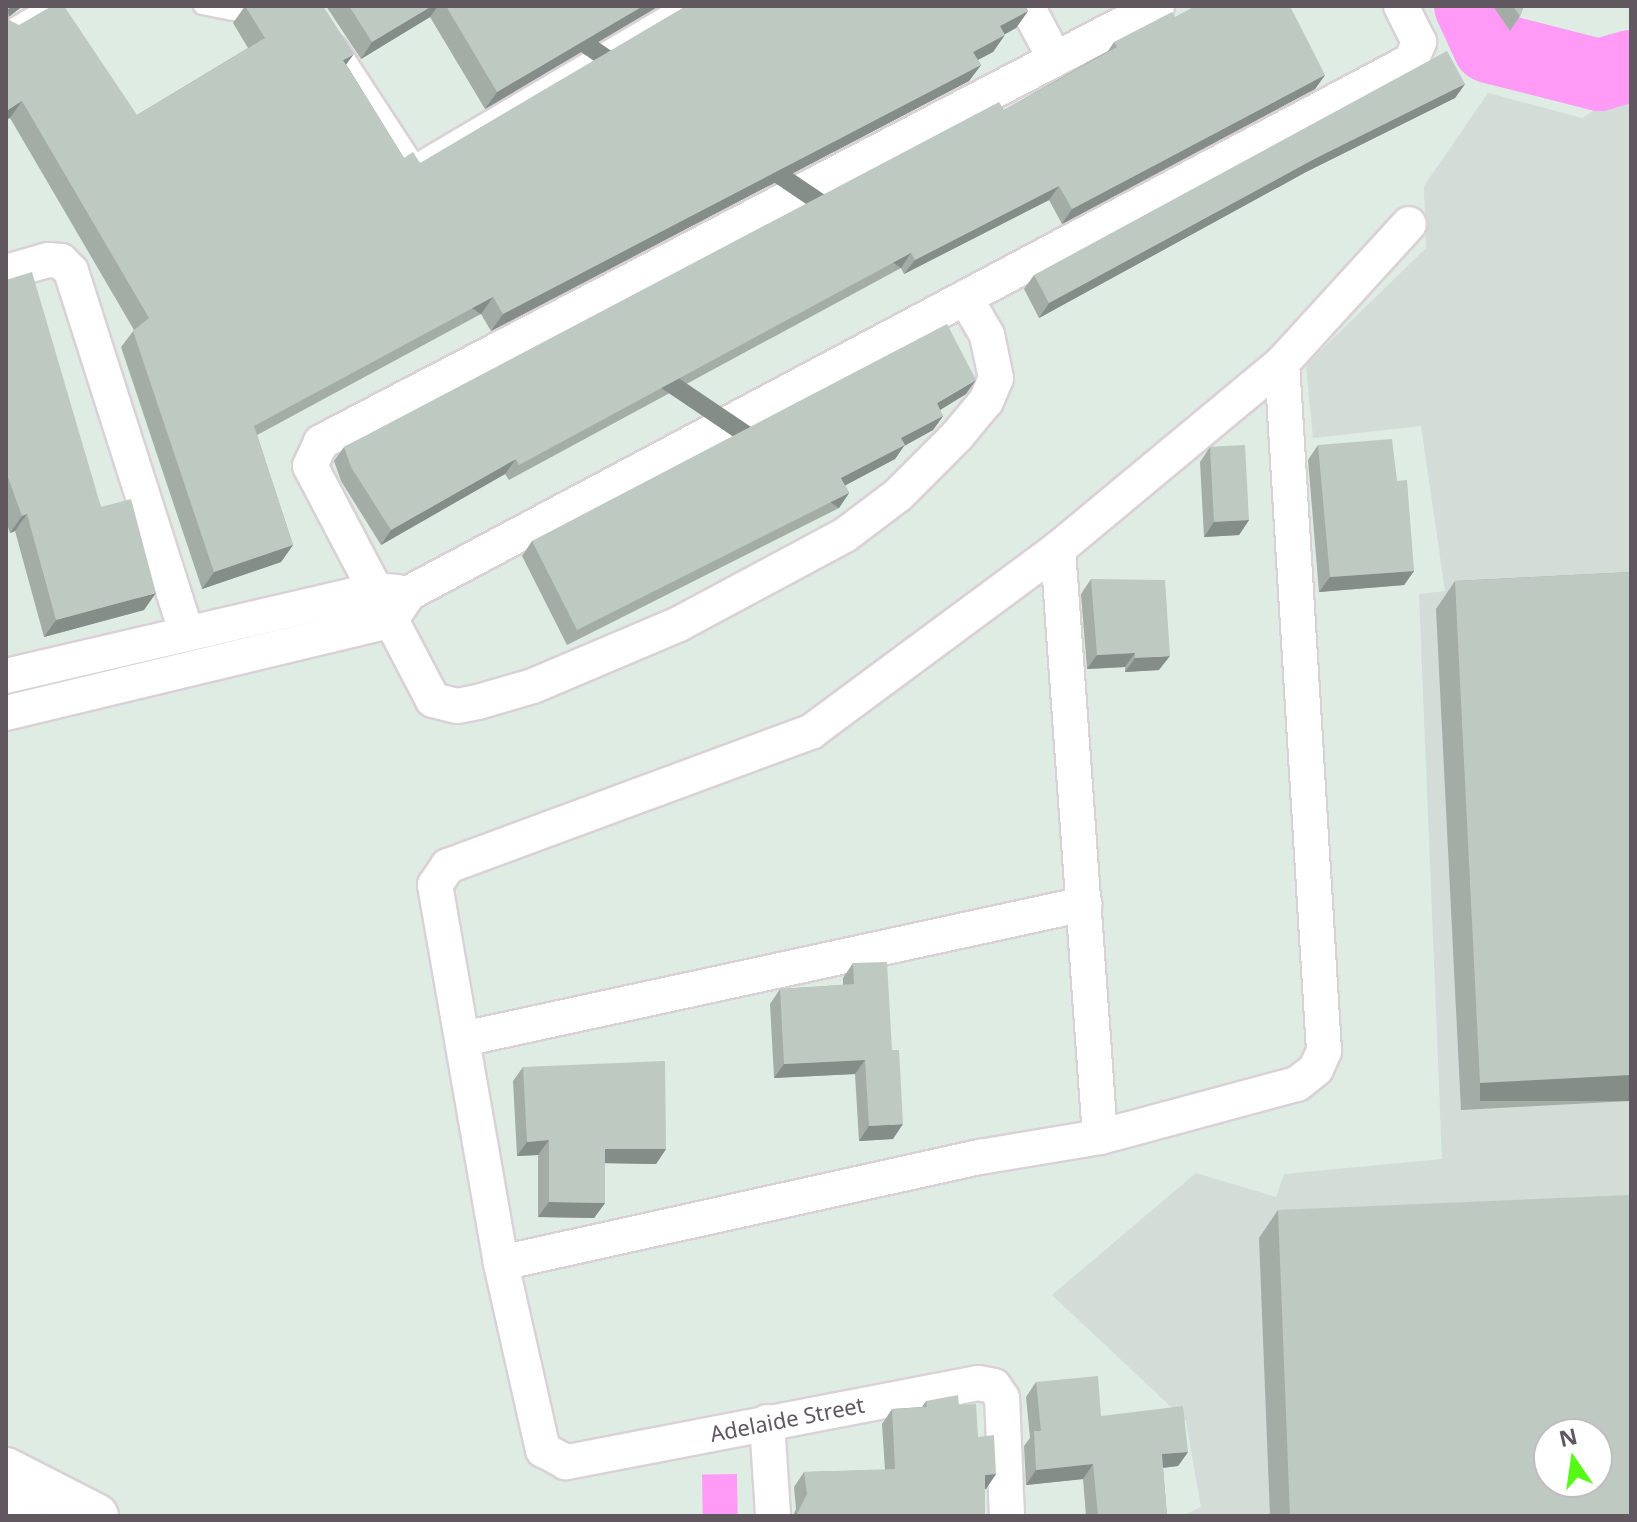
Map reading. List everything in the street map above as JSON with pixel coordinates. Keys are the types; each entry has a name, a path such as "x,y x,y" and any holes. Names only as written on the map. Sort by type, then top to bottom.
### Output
{"main road":[{"path":"6,1470 96,1516"}],"street":[{"path":"1027,6 1055,59"},
{"path":"966,299 995,356 996,378 986,401 898,495 845,535 775,576 547,680 457,706 433,700 310,466 321,442 1157,6"},
{"path":"6,713 390,621 409,593 1411,61 1419,42 1401,6"},
{"path":"1282,363 1324,1051 1316,1069 1297,1084 1100,1137 980,1157 501,1263 435,885 448,866 812,731 1058,549 1282,363 1409,224"},
{"path":"6,272 48,260 61,261 71,271 187,634"},
{"path":"1058,549 1100,1137"},
{"path":"8,667 187,634 375,590 409,593"},
{"path":"463,1039 1084,904"},
{"name":"Adelaide Street","path":"501,1263 543,1450 566,1462 978,1383 994,1386 1002,1398 1007,1516"},
{"path":"767,1422 773,1516"},
{"path":"6,1505 55,1493"}],"lane":[{"path":"6,31 48,6"},
{"path":"202,6 233,12 251,6"},
{"path":"330,32 415,163 681,6"}],"shaded area":[{"path":"1631,86 1631,1516 1182,1516 1201,1507 1186,1421 1052,1295 1196,1173 1276,1197 1284,1174 1442,1159 1419,594 1445,591 1421,426 1313,438 1306,365 1426,248 1424,186 1488,93 1582,118"},
{"path":"737,1474 738,1516 703,1516 702,1475"}],"building":[{"path":"6,6 13,6 8,9 9,20 19,25 52,6 64,6 137,115 265,38 245,6 323,6 354,54 343,60 404,158 413,152 420,163 686,6 1026,6 1028,11 1000,26 1005,35 973,52 981,65 503,314 493,297 254,426 293,545 214,572 133,331 149,318 22,101 6,111"},
{"path":"349,6 432,6 372,42"},
{"path":"446,6 643,6 497,92"},
{"path":"1195,6 1290,6 1325,75 1072,209 1059,186 915,260 911,253 519,465 516,459 391,530 351,467 344,447 999,102 1004,110 1117,47 1114,42 1172,12 1175,17"},
{"path":"1513,6 1524,6 1520,16"},
{"path":"1447,51 1465,84 1316,158 1049,303 1034,275"},
{"path":"32,272 101,507 131,499 156,593 56,620 27,514 22,516 6,472 6,280"},
{"path":"947,324 976,380 937,403 943,416 901,438 905,445 841,478 849,493 577,630 532,541"},
{"path":"1392,439 1397,481 1407,480 1414,571 1330,577 1318,445"},
{"path":"1245,445 1249,520 1214,522 1210,447"},
{"path":"1631,572 1631,1075 1480,1083 1455,581"},
{"path":"1091,579 1165,580 1170,656 1135,658 1135,653 1097,655"},
{"path":"887,962 892,1050 899,1050 903,1124 869,1126 865,1060 784,1064 780,989 854,984 853,963"},
{"path":"665,1061 666,1149 605,1149 605,1203 549,1202 549,1140 527,1142 523,1067"},
{"path":"1631,1195 1631,1516 1290,1516 1278,1210"},
{"path":"1098,1376 1101,1416 1183,1406 1188,1452 1162,1454 1167,1516 1098,1516 1093,1464 1036,1470 1034,1431 1041,1431 1036,1382"},
{"path":"958,1395 959,1405 976,1404 978,1437 994,1435 996,1474 985,1475 985,1516 796,1516 807,1494 804,1472 895,1469 892,1409 927,1407 926,1401"}],"waterway":[{"path":"1470,6 1489,47 1599,75 1631,66"}]}
